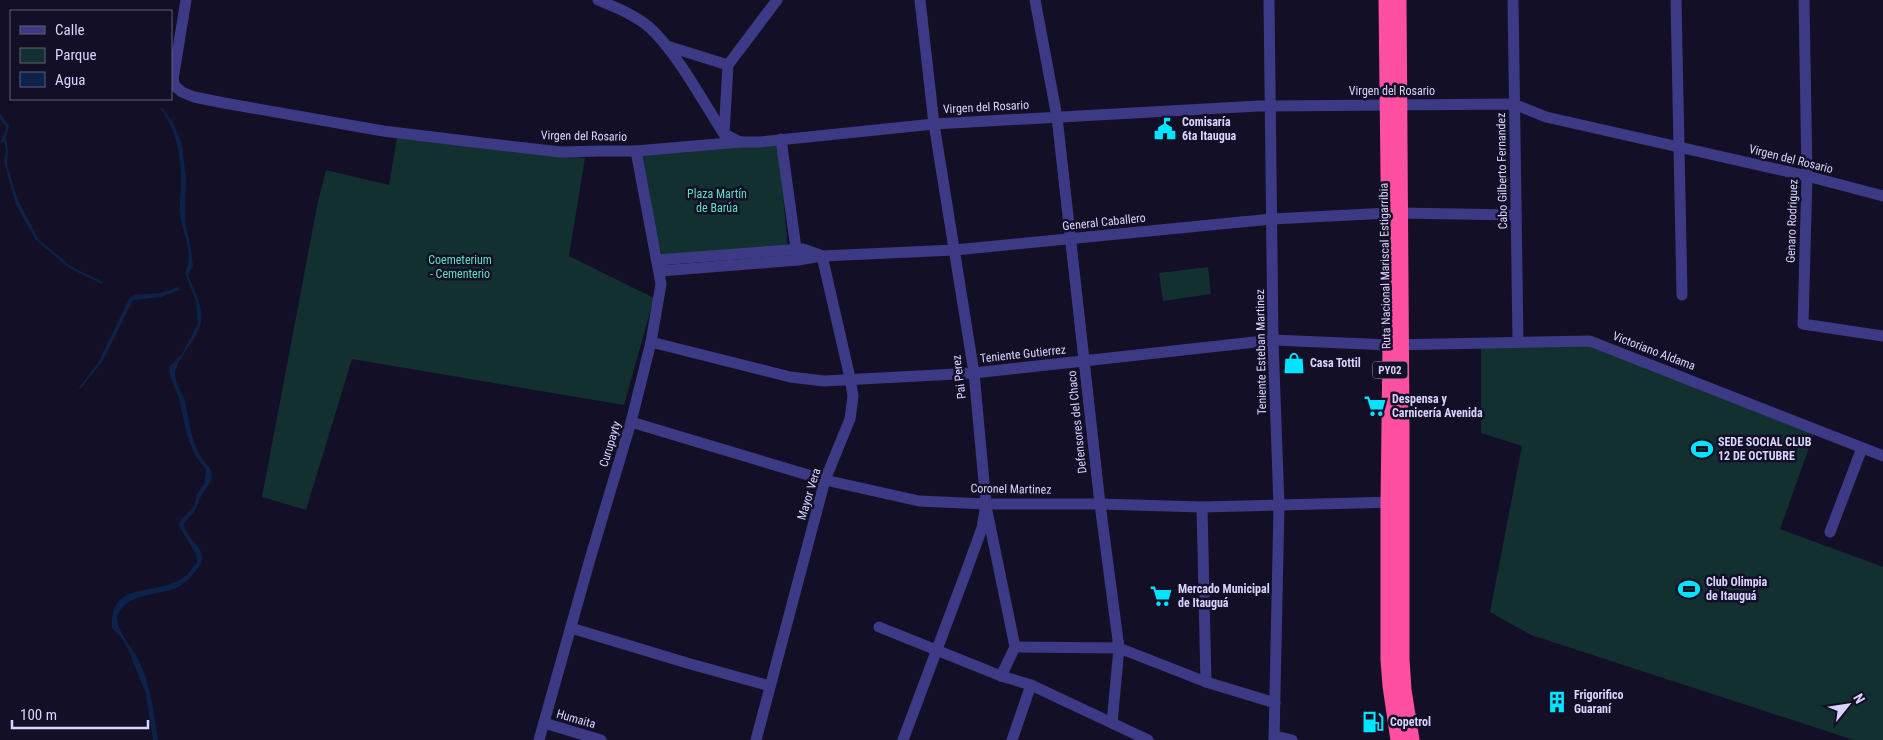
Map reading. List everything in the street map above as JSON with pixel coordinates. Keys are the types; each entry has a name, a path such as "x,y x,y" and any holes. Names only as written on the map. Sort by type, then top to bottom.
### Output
{"highway":[{"name":"Ruta Nacional Mariscal Estigarribia","path":"1386,0 1392,104 1396,345 1395,502 1388,660 1398,740"},
{"name":"Ruta Nacional Mariscal Estigarribia","path":"1392,104 1399,0"},
{"name":"Ruta Nacional Mariscal Estigarribia","path":"1395,502 1404,690 1412,740"}],"street":[{"name":"Virgen del Rosario","path":"186,0 173,79 178,89 194,97 403,134 561,152 636,151 760,142 934,124 1057,117 1271,106 1514,104 1546,116 1807,176 1883,196"},
{"path":"598,0 615,7 648,26 667,46 724,134 740,142"},
{"path":"724,134 728,65 777,0"},
{"name":"Pai Perez","path":"903,740 982,528 986,504 974,373 934,124 920,0"},
{"name":"Defensores del Chaco","path":"1035,0 1057,117 1100,504 1119,648 1112,723"},
{"name":"Teniente Esteban Martinez","path":"1269,0 1274,340 1279,506 1274,738"},
{"name":"Cabo Gilberto Fernandez","path":"1513,0 1518,341"},
{"path":"1676,0 1682,295"},
{"name":"Genaro Rodriguez","path":"1804,0 1807,176 1803,324 1883,336"},
{"path":"667,46 728,65"},
{"path":"784,139 801,254"},
{"name":"Curupayty","path":"539,740 631,422 651,342 661,284 659,265 636,151"},
{"name":"General Caballero","path":"659,265 801,254 822,256 955,250 1272,219 1394,213 1516,215"},
{"name":"Mayor Vera","path":"756,740 826,480 850,419 852,396 850,378 822,256"},
{"name":"Teniente Gutierrez","path":"651,342 790,377 824,381 850,378 974,373 1274,340 1396,345"},
{"name":"Victoriano Aldama","path":"1396,345 1590,341 1883,456"},
{"name":"Coronel Martinez","path":"631,422 826,480 919,500 986,504 1202,506 1279,506 1395,502"},
{"path":"1830,532 1862,448"},
{"path":"986,504 1015,647 1001,676"},
{"path":"1202,506 1206,682"},
{"path":"879,627 1001,676 1031,685 1148,740"},
{"path":"571,628 770,686"},
{"path":"1015,647 1119,648 1206,682 1275,703"},
{"path":"1012,740 1031,685"},
{"name":"Humaita","path":"544,724 601,740"},
{"path":"1274,738 1292,740"}],"green space":[{"name":"Coemeterium - Cementerio","path":"397,138 585,158 569,256 654,298 624,405 352,359 306,510 262,497 317,206 326,170 389,185"},
{"name":"Plaza Martín de Barúa","path":"778,143 788,248 662,256 638,152"},
{"path":"1208,267 1211,294 1163,301 1159,273"},
{"name":"Club Olimpia de Itauguá","path":"1593,344 1815,431 1780,529 1883,567 1883,740 1854,740 1531,635 1490,612 1522,446 1481,433 1481,346"}],"water":[{"path":"162,107 173,123 182,144 186,180 185,221 193,266 188,275 200,304 202,316 196,336 178,363 175,376 184,398 194,442 200,456 211,470 212,478 195,510 184,523 187,533 202,555 199,567 180,586 136,598 122,608 117,616 121,631 140,664 148,685 158,740 153,740 146,694 128,649 122,638 112,628 113,613 118,602 126,596 170,584 181,579 197,562 196,554 179,526 180,521 194,506 197,494 204,484 206,470 194,453 187,435 179,398 170,376 169,367 182,354 198,323 196,301 185,273 189,258 180,213 181,182 179,153 171,126 161,109"},
{"path":"0,113 9,126 6,137 8,150 7,165 18,200 39,240 72,267 103,282 102,284 71,269 36,240 16,205 4,161 6,150 4,141 0,143 6,127 0,119"},
{"path":"179,287 180,290 161,297 133,300 102,362 80,389 98,363 130,297 160,293"}],"place":[{"name":"Comisaría 6ta Itaugua","path":"1165,129"},
{"name":"Casa Tottil","path":"1294,363"},
{"name":"Despensa y Carnicería Avenida","path":"1375,406"},
{"name":"SEDE SOCIAL CLUB 12 DE OCTUBRE","path":"1702,449"},
{"name":"Club Olimpia de Itauguá","path":"1689,589"},
{"name":"Mercado Municipal de Itauguá","path":"1161,596"},
{"name":"Frigorifico Guaraní","path":"1557,702"},
{"name":"Copetrol","path":"1373,722"}]}
